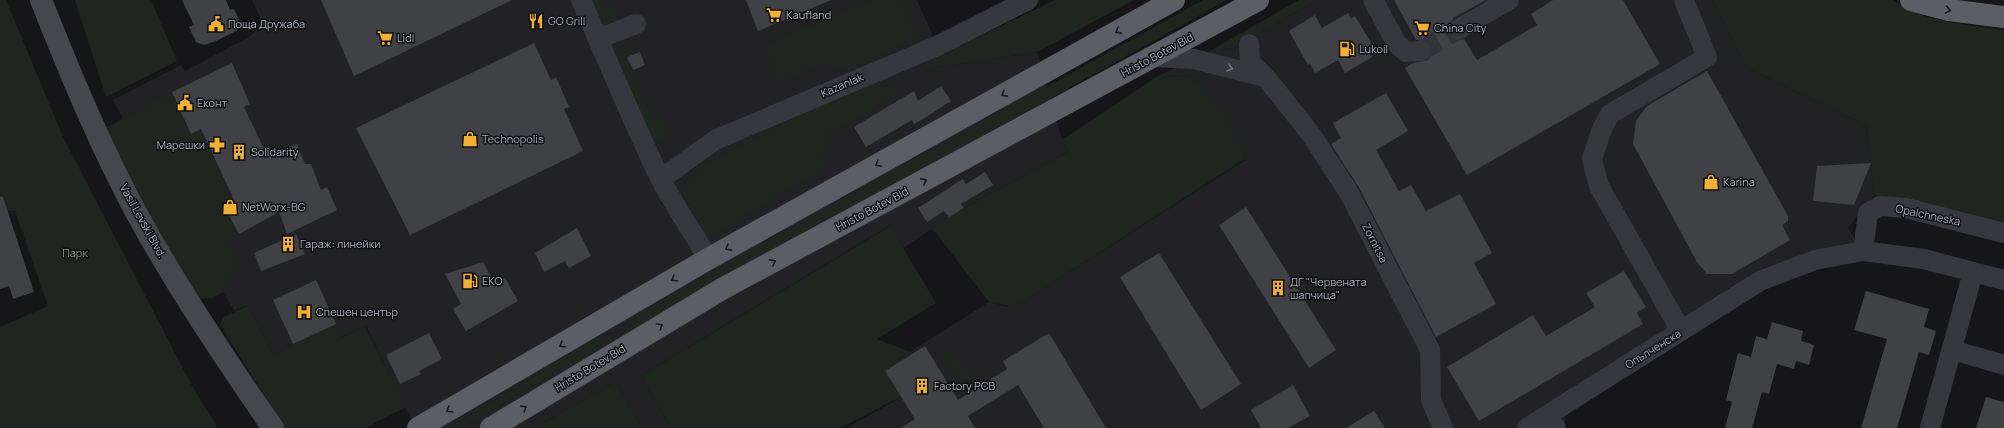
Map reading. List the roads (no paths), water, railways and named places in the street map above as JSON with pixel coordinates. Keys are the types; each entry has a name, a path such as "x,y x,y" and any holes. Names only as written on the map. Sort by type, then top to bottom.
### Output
{"highway":[{"path":"418,428 708,259 1156,6 1174,0"},
{"name":"Hristo Botev Bld","path":"491,428 722,290 1258,0"},
{"path":"1911,0 1949,10 2004,17"},
{"path":"618,312 633,342"}],"main road":[{"name":"Vasil Levski Blvd.","path":"41,0 87,114 138,216 202,322 273,428"}],"street":[{"path":"581,0 661,178 684,221 708,259"},
{"path":"1373,0 1397,44 1406,52 1421,51"},
{"path":"1459,29 1509,0"},
{"path":"1682,331 1599,186 1592,159 1602,129 1610,114 1708,57 1684,0"},
{"name":"Kazanlak","path":"661,178 715,140 937,46 1020,2"},
{"path":"598,39 636,24"},
{"name":"Zornitsa","path":"1249,44 1250,62 1265,77 1310,133 1348,191 1430,350 1431,400 1443,428"},
{"path":"1154,57 1194,59 1265,77"},
{"name":"Opalchneska","path":"1863,251 1868,213 1880,206 1906,208 2004,233"},
{"path":"1863,251 1924,259 2004,280"},
{"name":"Опълченска","path":"1551,422 1682,331 1760,281 1815,260 1863,251"},
{"path":"1930,428 1973,272"},
{"path":"1952,350 2004,364"},
{"path":"1527,428 1551,422"}],"tunnel":[{"path":"1421,51 1459,29"}],"place":[{"name":"Kaufland","path":"774,15"},
{"name":"GO Grill","path":"536,21"},
{"name":"Поща Дружаба","path":"216,24"},
{"name":"China City","path":"1422,28"},
{"name":"Lidl","path":"385,38"},
{"name":"Lukoil","path":"1347,49"},
{"name":"Еконт","path":"185,103"},
{"name":"Technopolis","path":"470,139"},
{"name":"Марешки","path":"217,145"},
{"name":"Solidarity","path":"239,152"},
{"name":"Karina","path":"1711,182"},
{"name":"NetWorx-BG","path":"230,207"},
{"name":"Гараж: линейки","path":"288,244"},
{"name":"EKO","path":"470,281"},
{"name":"ДГ \"Червената шапчица\"","path":"1278,288"},
{"name":"Спешен център","path":"304,312"},
{"name":"Factory PCB","path":"922,386"}],"park label":[{"name":"Парк","path":"75,253"}]}
